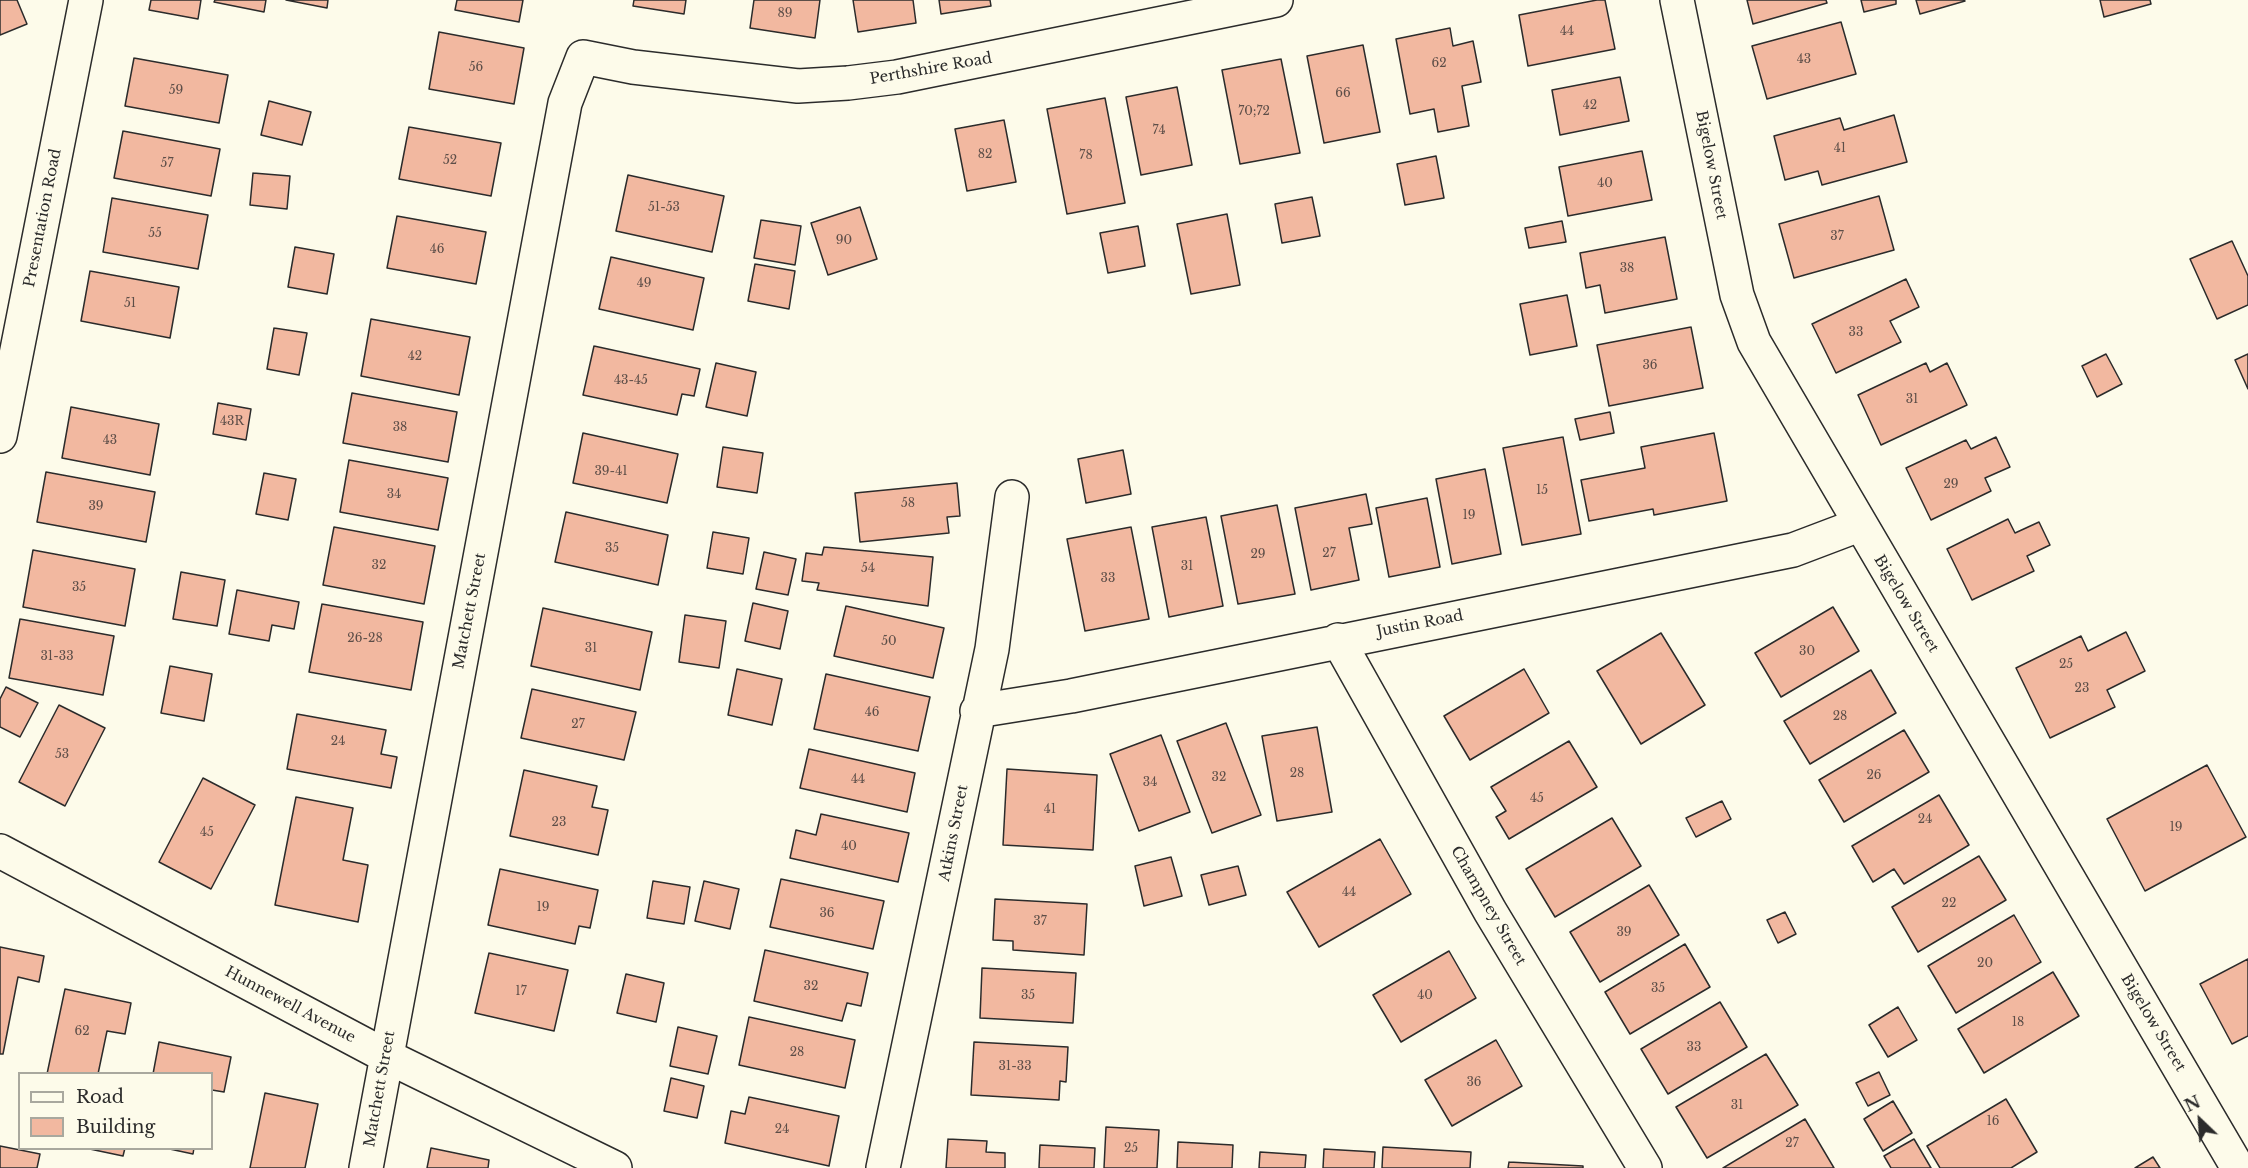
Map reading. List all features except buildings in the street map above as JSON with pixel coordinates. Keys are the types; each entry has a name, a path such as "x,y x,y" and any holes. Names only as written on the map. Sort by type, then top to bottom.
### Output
{"street":[{"name":"Presentation Road","path":"0,436 86,0"},
{"name":"Perthshire Road","path":"583,57 633,68 798,86 848,83 897,77 1276,0"},
{"name":"Bigelow Street","path":"1677,0 1737,295 1744,319 1766,366 2238,1168"},
{"name":"Matchett Street","path":"366,1168 566,102 583,57"},
{"name":"Atkins Street","path":"883,1168 992,649 1012,497"},
{"name":"Justin Road","path":"978,711 1071,696 1338,640 1793,550 1859,525"},
{"name":"Champney Street","path":"1338,640 1490,911 1645,1168"},
{"name":"Hunnewell Avenue","path":"0,851 386,1056 615,1168"}]}
